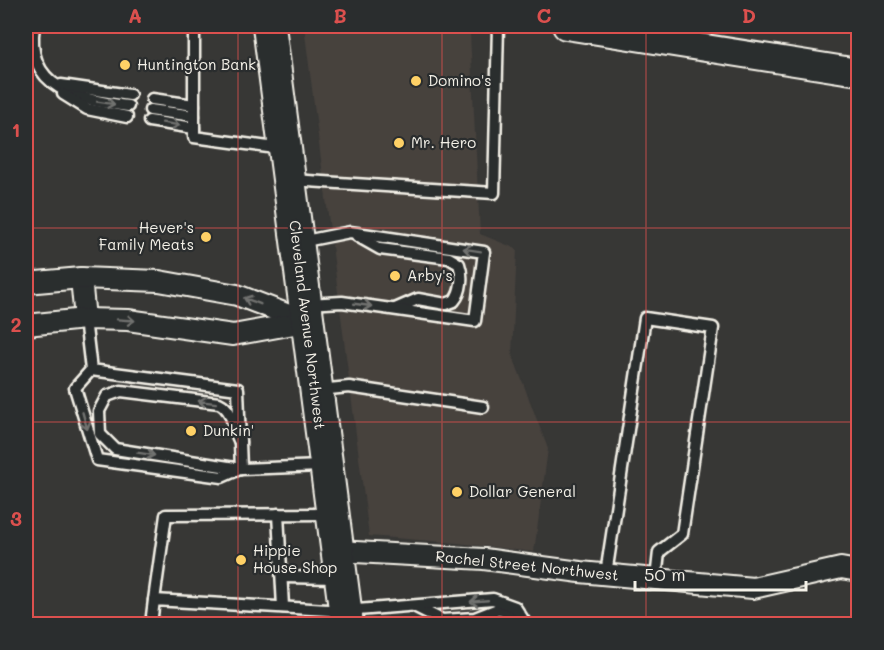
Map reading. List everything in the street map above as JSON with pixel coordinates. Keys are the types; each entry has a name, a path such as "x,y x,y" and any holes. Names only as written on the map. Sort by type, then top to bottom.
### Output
{"main road":[{"name":"Cleveland Avenue Northwest","path":"269,26 346,618"}],"street":[{"path":"567,26 858,72"},
{"path":"26,284 81,278 159,281 237,295 306,313"},
{"path":"81,278 85,319"},
{"path":"26,325 85,319 128,320 233,335 306,313"},
{"name":"Rachel Street Northwest","path":"339,564 484,559 606,574 753,588 841,568 858,571"}],"lane":[{"path":"34,26 35,57 52,84 87,99 128,106"},
{"path":"194,26 194,137 285,149"},
{"path":"289,180 494,193 498,26"},
{"path":"194,116 150,110 194,116"},
{"path":"350,232 380,249 449,258 459,264 462,273 459,294 454,302 446,304 418,299 395,309"},
{"path":"297,243 350,232 484,252 475,321 342,302 306,313"},
{"path":"606,574 645,318 713,327 682,534 659,552 656,579"},
{"path":"85,319 91,370 75,388 97,460 222,477 241,469"},
{"path":"91,370 238,389 241,469"},
{"path":"316,390 349,387 483,407"},
{"path":"240,442 233,431 228,409 219,403 121,391 107,396 99,411 100,434 115,449 241,469 326,466"},
{"path":"278,514 284,607"},
{"path":"151,624 166,515 332,514"},
{"path":"282,577 339,564"},
{"path":"154,600 284,607 346,618 414,606 501,600 515,607 526,624"},
{"path":"414,606 442,620 475,618 498,609 511,614 519,624"}],"shaded area":[{"path":"304,26 412,26 470,34 480,234 517,249 512,354 548,449 534,552 369,536"}],"place":[{"name":"Huntington Bank","path":"125,65"},
{"name":"Domino's","path":"416,81"},
{"name":"Mr. Hero","path":"399,143"},
{"name":"Hever's Family Meats","path":"206,237"},
{"name":"Arby's","path":"395,276"},
{"name":"Dunkin'","path":"191,431"},
{"name":"Dollar General","path":"457,492"},
{"name":"Hippie House Shop","path":"241,560"}]}
